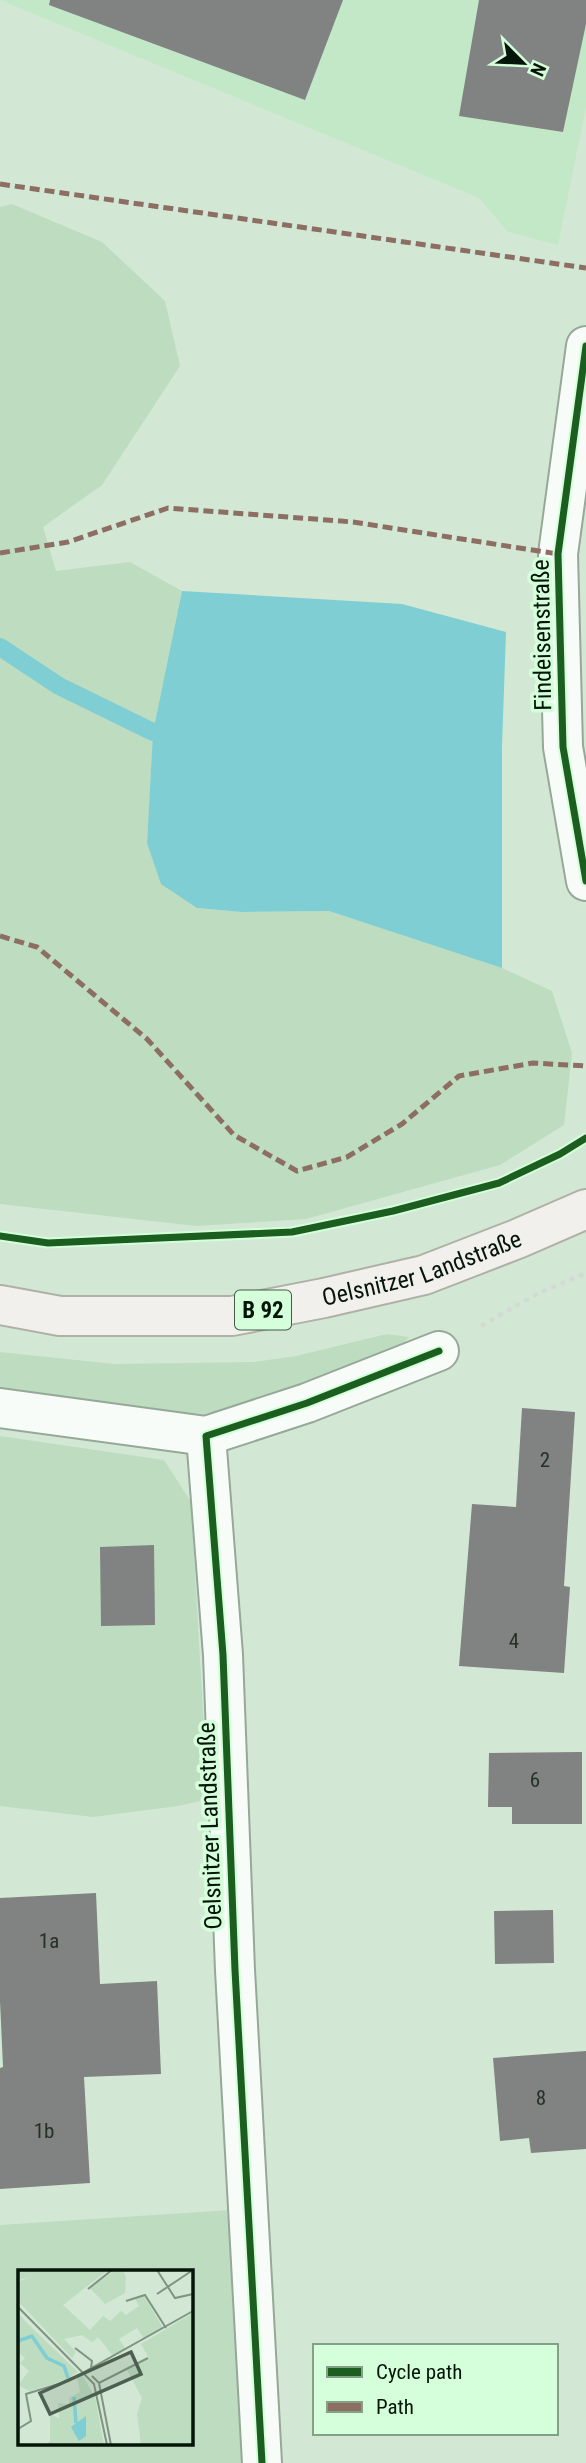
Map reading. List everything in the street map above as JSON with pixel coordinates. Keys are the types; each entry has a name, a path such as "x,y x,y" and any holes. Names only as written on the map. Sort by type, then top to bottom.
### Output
{"main road":[{"name":"Oelsnitzer Landstraße","path":"0,1306 60,1316 232,1316 424,1275 586,1209"}],"street":[{"name":"Findeisenstraße","path":"586,346 558,554 563,747 586,881"},
{"path":"0,1408 206,1436 307,1404 439,1350"},
{"name":"Oelsnitzer Landstraße","path":"206,1436 223,1655 235,1970 262,2463"}],"path":[{"path":"439,1350 535,1295 586,1273"}],"shaded area":[{"path":"0,0 586,0 586,107 558,245 508,232 479,198"},
{"path":"12,204 102,242 165,301 180,366 102,485 43,527 56,571 130,562 182,591 153,732 147,843 197,908 242,912 329,911 502,968 552,991 572,1053 564,1125 500,1165 306,1219 196,1226 0,1204 0,207"},
{"path":"387,1334 409,1337 396,1353 319,1389 189,1417 0,1398 0,1352 114,1364 254,1362 296,1356"},
{"path":"0,1436 164,1460 191,1502 208,1799 178,1806 93,1817 0,1806"},
{"path":"231,2210 246,2463 0,2463 0,2225"}],"water":[{"path":"182,591 402,604 506,632 502,746 502,968 329,911 242,912 197,908 161,884 147,843 153,732"}],"building":[{"path":"50,0 343,0 305,100 49,5"},
{"path":"479,0 586,0 586,24 563,132 459,116"},
{"path":"522,1408 575,1412 564,1586 570,1587 564,1673 459,1666 472,1504 516,1507"},
{"path":"154,1545 155,1625 101,1626 100,1547"},
{"path":"582,1752 582,1824 512,1824 512,1807 488,1807 489,1753"},
{"path":"96,1893 100,1984 157,1981 161,2074 84,2077 90,2183 0,2189 0,2068 3,2067 0,1898"},
{"path":"553,1910 554,1963 495,1964 494,1911"},
{"path":"586,2051 586,2149 531,2153 529,2138 500,2141 493,2058"}],"waterway":[{"path":"0,647 59,686 153,732"}],"marked path":[{"path":"0,184 586,268"},
{"path":"0,553 68,542 168,508 353,522 558,554"},
{"path":"0,936 37,947 147,1039 234,1135 297,1171 347,1157 402,1124 459,1076 533,1063 586,1066"}],"cycle path":[{"path":"586,346 558,554 563,747 586,881"},
{"path":"0,1236 48,1243 292,1232 393,1211 499,1183 560,1154 586,1138"},
{"path":"262,2463 235,1970 223,1655 206,1436 307,1403 439,1351"}]}
